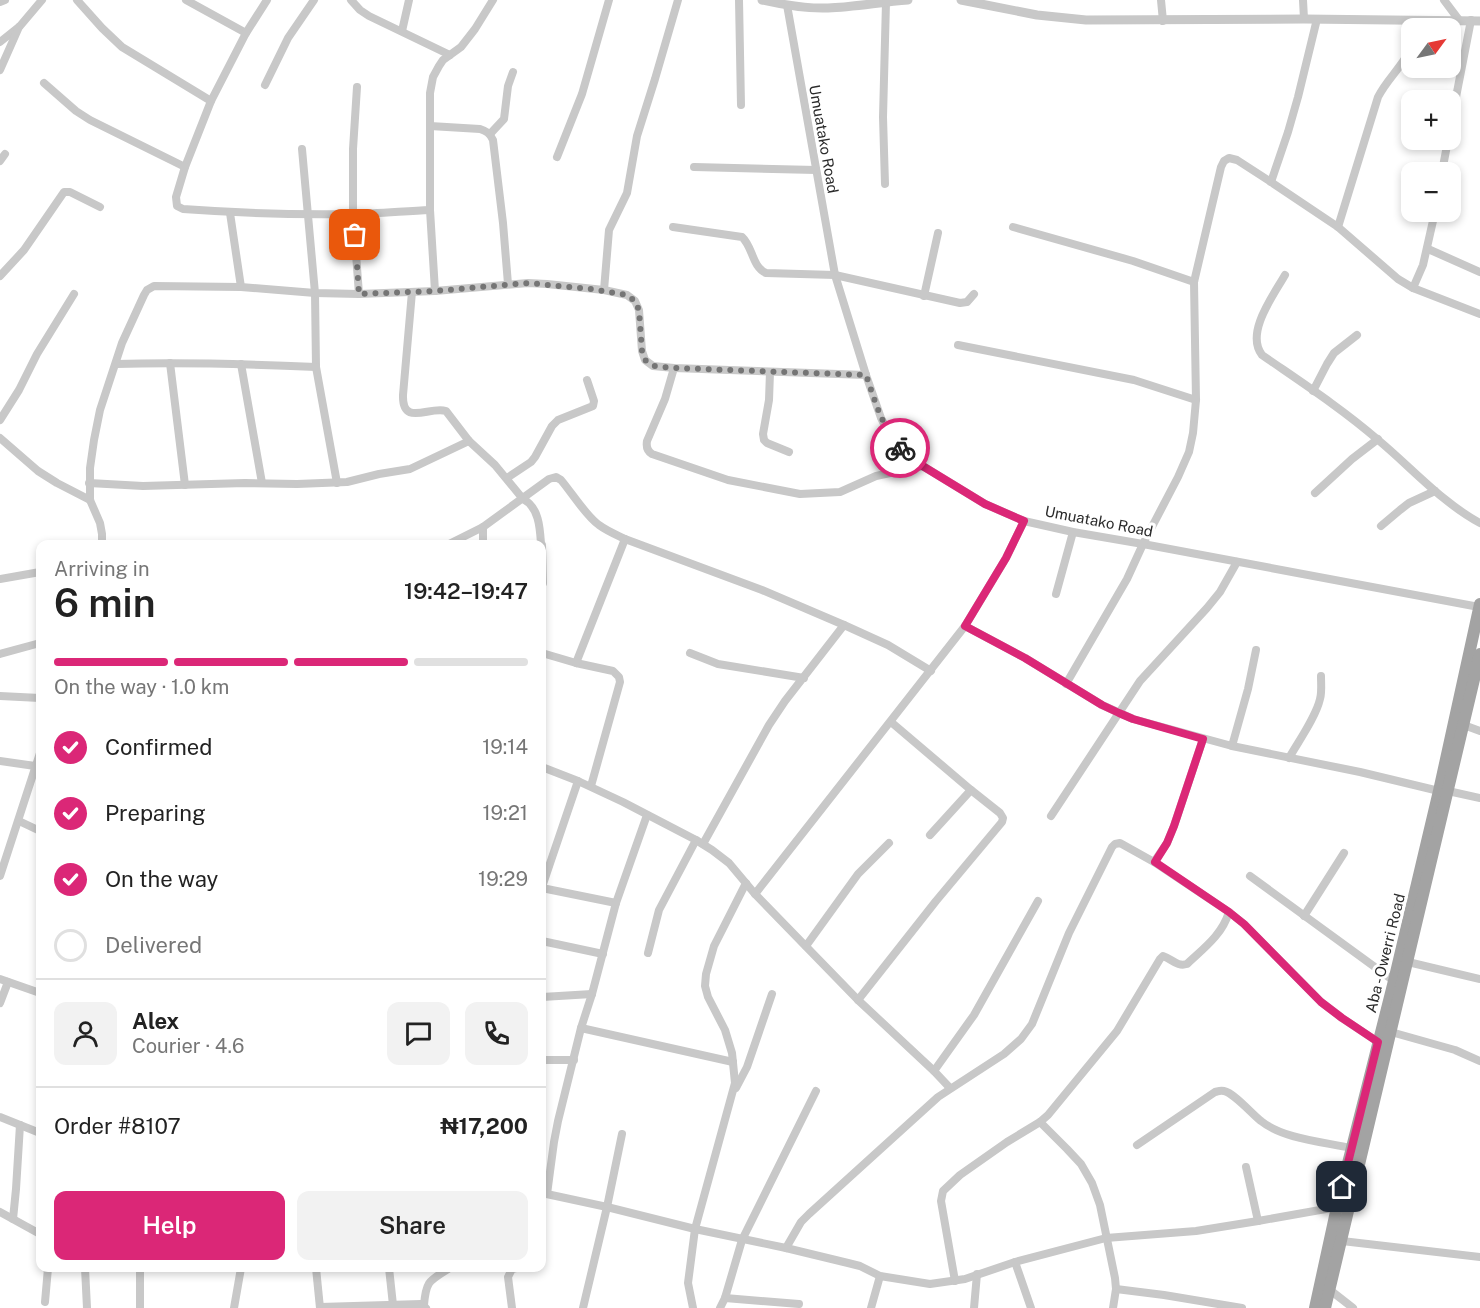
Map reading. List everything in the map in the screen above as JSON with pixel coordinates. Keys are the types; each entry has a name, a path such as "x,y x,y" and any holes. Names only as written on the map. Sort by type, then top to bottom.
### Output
{"main road":[{"name":"Aba - Owerri Road","path":"1325,1308 1342,1241 1378,1042 1459,723 1480,606"},
{"name":"Aba - Owerri Road","path":"1459,723 1480,654"},
{"name":"Aba - Owerri Road","path":"1315,1308 1352,1148 1365,1117 1391,1032 1408,962 1443,791"}],"street":[{"path":"0,2 5,0"},
{"path":"0,42 20,26 42,0"},
{"path":"77,0 122,47 211,101"},
{"path":"186,0 246,33"},
{"path":"267,0 246,33 211,101 185,167 176,197 177,206 183,209 230,213 307,215 430,210"},
{"path":"265,85 288,38 314,0"},
{"path":"351,0 369,16 450,55"},
{"path":"402,31 409,0"},
{"path":"435,291 430,210 430,93 433,77 443,60 461,47 493,0"},
{"path":"557,157 582,94 609,0"},
{"path":"604,290 609,230 627,192 637,136 678,0"},
{"path":"739,0 741,105"},
{"path":"763,0 787,5 808,4 827,8 908,0"},
{"path":"961,0 1061,19 1097,21 1317,19 1401,23"},
{"path":"1161,0 1163,21"},
{"path":"1303,0 1304,19"},
{"path":"1444,0 1458,18"},
{"path":"885,184 883,117 886,2"},
{"name":"Umuatako Road","path":"787,5 835,275 881,418 891,438 902,450 923,466 985,504 1024,521 1073,532 1480,606"},
{"path":"1271,182 1296,106 1317,19"},
{"path":"1459,90 1475,20"},
{"path":"0,70 20,26"},
{"path":"1338,227 1378,96 1383,86 1401,65"},
{"path":"490,134 504,119 508,86 513,72"},
{"path":"44,83 90,120 185,167"},
{"path":"357,87 353,148 353,214 359,294"},
{"path":"430,126 480,129 490,134 493,140 508,284"},
{"path":"302,148 315,293 316,367 337,483"},
{"path":"1066,684 1127,579 1189,452 1196,400 1194,282 1224,161 1229,158 1236,160 1338,227 1398,279 1413,288 1480,314"},
{"path":"694,167 816,170"},
{"path":"0,276 24,250 64,192 70,192 100,207"},
{"path":"230,213 241,287"},
{"path":"1413,288 1428,249 1433,222"},
{"path":"673,227 742,237 749,245 758,267 766,273 835,275 960,303 967,302 974,294"},
{"path":"1013,227 1133,261 1194,282"},
{"path":"924,296 938,233"},
{"path":"1428,249 1480,272"},
{"path":"1285,276 1258,326 1256,343 1262,355 1378,439 1435,491 1480,523"},
{"path":"102,540 100,524 90,500 89,483 100,410 127,333 144,295 150,288 159,285 359,294 435,291 508,284 547,284 604,290 627,295 635,301 639,310 642,351 645,360 654,366 866,375"},
{"path":"412,292 403,395 405,409 417,414 438,409 446,411 469,441 507,477 523,499 530,502 539,522 541,540"},
{"path":"0,420 20,390 37,354 74,294"},
{"path":"1313,391 1334,353 1357,335"},
{"path":"958,345 1134,380 1196,400"},
{"path":"170,363 185,485"},
{"path":"116,364 241,364 316,367"},
{"path":"241,364 262,483"},
{"path":"674,368 665,399 647,441 646,447 652,454 728,480 800,494 836,493 876,476 923,466"},
{"path":"770,372 764,440 789,452"},
{"path":"507,477 531,462 558,420 593,406 594,401 587,380"},
{"path":"0,438 38,471 90,500"},
{"path":"1315,493 1378,439"},
{"path":"89,483 144,486 346,483 410,469 469,441"},
{"path":"457,540 483,527 549,479 556,477 599,525 626,539 762,590 844,625 888,645 931,670"},
{"path":"1381,526 1409,503 1435,491"},
{"path":"755,894 965,626 1006,558 1024,521"},
{"path":"483,527 483,540"},
{"path":"1056,594 1073,532"},
{"path":"576,663 626,539"},
{"path":"1051,816 1140,681 1213,600 1237,562"},
{"path":"0,579 36,573"},
{"path":"648,953 659,910 769,725 844,625"},
{"path":"965,626 1025,658 1066,684 1133,719 1232,746 1480,798"},
{"path":"0,654 36,644"},
{"path":"1232,746 1256,650"},
{"path":"690,653 718,664 804,678"},
{"path":"546,654 614,671 619,677 620,682 591,786"},
{"path":"1289,758 1320,701 1321,676"},
{"path":"0,696 36,698"},
{"path":"858,1000 1003,818 1000,813 891,722"},
{"path":"1459,723 1480,731"},
{"path":"1155,862 1174,826 1203,739"},
{"path":"0,761 35,766 0,876"},
{"path":"546,769 591,786 700,842 729,863 755,894 858,1000 950,1088"},
{"path":"546,876 578,781"},
{"path":"930,835 970,790"},
{"path":"546,1183 582,1028 616,903 647,815"},
{"path":"19,821 36,829"},
{"path":"806,946 858,874 889,843"},
{"path":"786,1248 808,1214 938,1097 1004,1054 1021,1040 1032,1024 1072,927 1115,844 1120,843 1155,862 1229,912 1244,924 1321,1002 1378,1042"},
{"path":"1304,916 1344,853"},
{"path":"1250,876 1394,981"},
{"path":"693,1308 688,1283 695,1229 735,1083 733,1062 725,1030 708,997 705,986 706,974 714,946 746,883"},
{"path":"546,889 616,903"},
{"path":"934,1071 974,1015 1038,901"},
{"path":"955,1281 941,1201 943,1191 960,1175 1040,1122 1117,1031 1160,959 1163,956 1182,966 1187,964 1222,929 1229,912"},
{"path":"546,942 603,954"},
{"path":"1408,962 1480,979"},
{"path":"0,1004 4,980 36,992"},
{"path":"546,997 592,994"},
{"path":"732,1096 747,1067 772,994"},
{"path":"582,1028 733,1062"},
{"path":"1391,1032 1455,1050 1480,1061"},
{"path":"546,1060 574,1060"},
{"path":"1137,1145 1215,1092 1222,1090 1232,1095 1261,1122 1273,1129 1287,1135 1352,1148"},
{"path":"720,1308 742,1240 816,1091"},
{"path":"0,1117 36,1131"},
{"path":"1040,1122 1081,1164 1092,1183 1100,1205 1115,1278 1113,1308"},
{"path":"13,1220 20,1125"},
{"path":"584,1308 622,1134"},
{"path":"1246,1167 1258,1221"},
{"path":"546,1193 854,1264 880,1276 930,1284 955,1281 1015,1262 1106,1239 1196,1231 1337,1207"},
{"path":"0,1212 36,1232"},
{"path":"1342,1241 1480,1257"},
{"path":"1015,1262 1031,1308"},
{"path":"45,1302 48,1272"},
{"path":"85,1272 87,1308"},
{"path":"140,1272 140,1308"},
{"path":"234,1308 240,1272"},
{"path":"316,1272 320,1308 425,1306 428,1285 444,1272"},
{"path":"389,1272 393,1305"},
{"path":"510,1272 508,1277 512,1308"},
{"path":"974,1308 977,1274"},
{"path":"871,1308 880,1276"},
{"path":"1116,1289 1242,1308"},
{"path":"1330,1290 1353,1308"},
{"path":"725,1298 800,1304"}],"way so far":[{"path":"355,235 359,294 435,291 528,283 604,290 627,295 635,301 639,310 642,351 645,360 654,366 866,375 881,418 891,438 900,448"}],"route":[{"path":"900,448 921,465 985,504 1024,521 1006,558 965,626 1025,658 1102,705 1133,719 1203,739 1174,826 1155,862 1244,924 1321,1002 1378,1042 1342,1187"}]}
